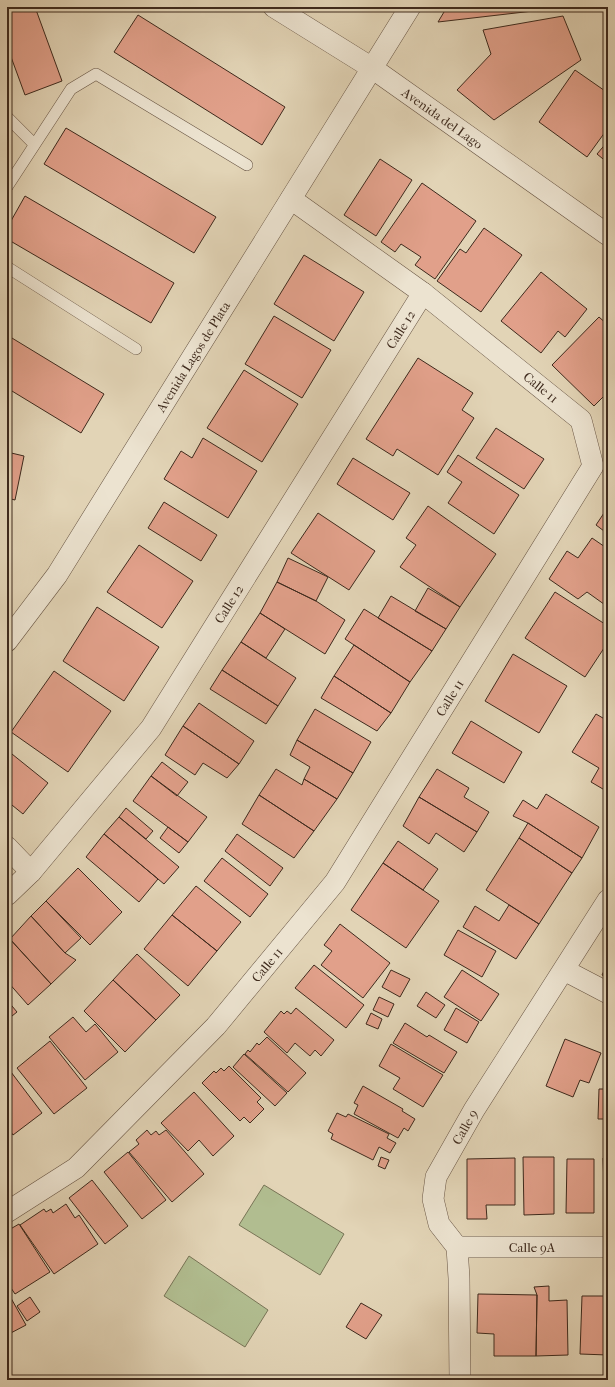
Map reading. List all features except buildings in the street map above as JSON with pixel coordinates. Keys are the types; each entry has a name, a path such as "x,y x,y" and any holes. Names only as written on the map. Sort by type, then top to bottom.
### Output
{"street":[{"name":"Avenida del Lago","path":"274,7 372,68 608,235"},
{"name":"Avenida Lagos de Plata","path":"7,641 57,575 410,7"},
{"name":"Calle 11","path":"7,1212 76,1168 216,1026 336,882 593,466 581,420 423,293 291,199"},
{"name":"Calle 12","path":"7,896 31,872 151,728 423,293"},
{"path":"7,847 31,872"},
{"name":"Calle 9","path":"457,1247 439,1224 433,1200 436,1177 474,1110 608,900"},
{"path":"564,970 608,993"},
{"path":"457,1247 460,1278 460,1380"},
{"name":"Calle 9A","path":"457,1247 608,1247"}],"lane":[{"path":"7,187 71,89 96,74 247,165"},
{"path":"7,116 34,144"},
{"path":"7,267 136,348"}],"green space":[{"path":"264,1185 344,1234 320,1275 239,1225"},
{"path":"189,1256 268,1310 245,1347 164,1296"}]}
